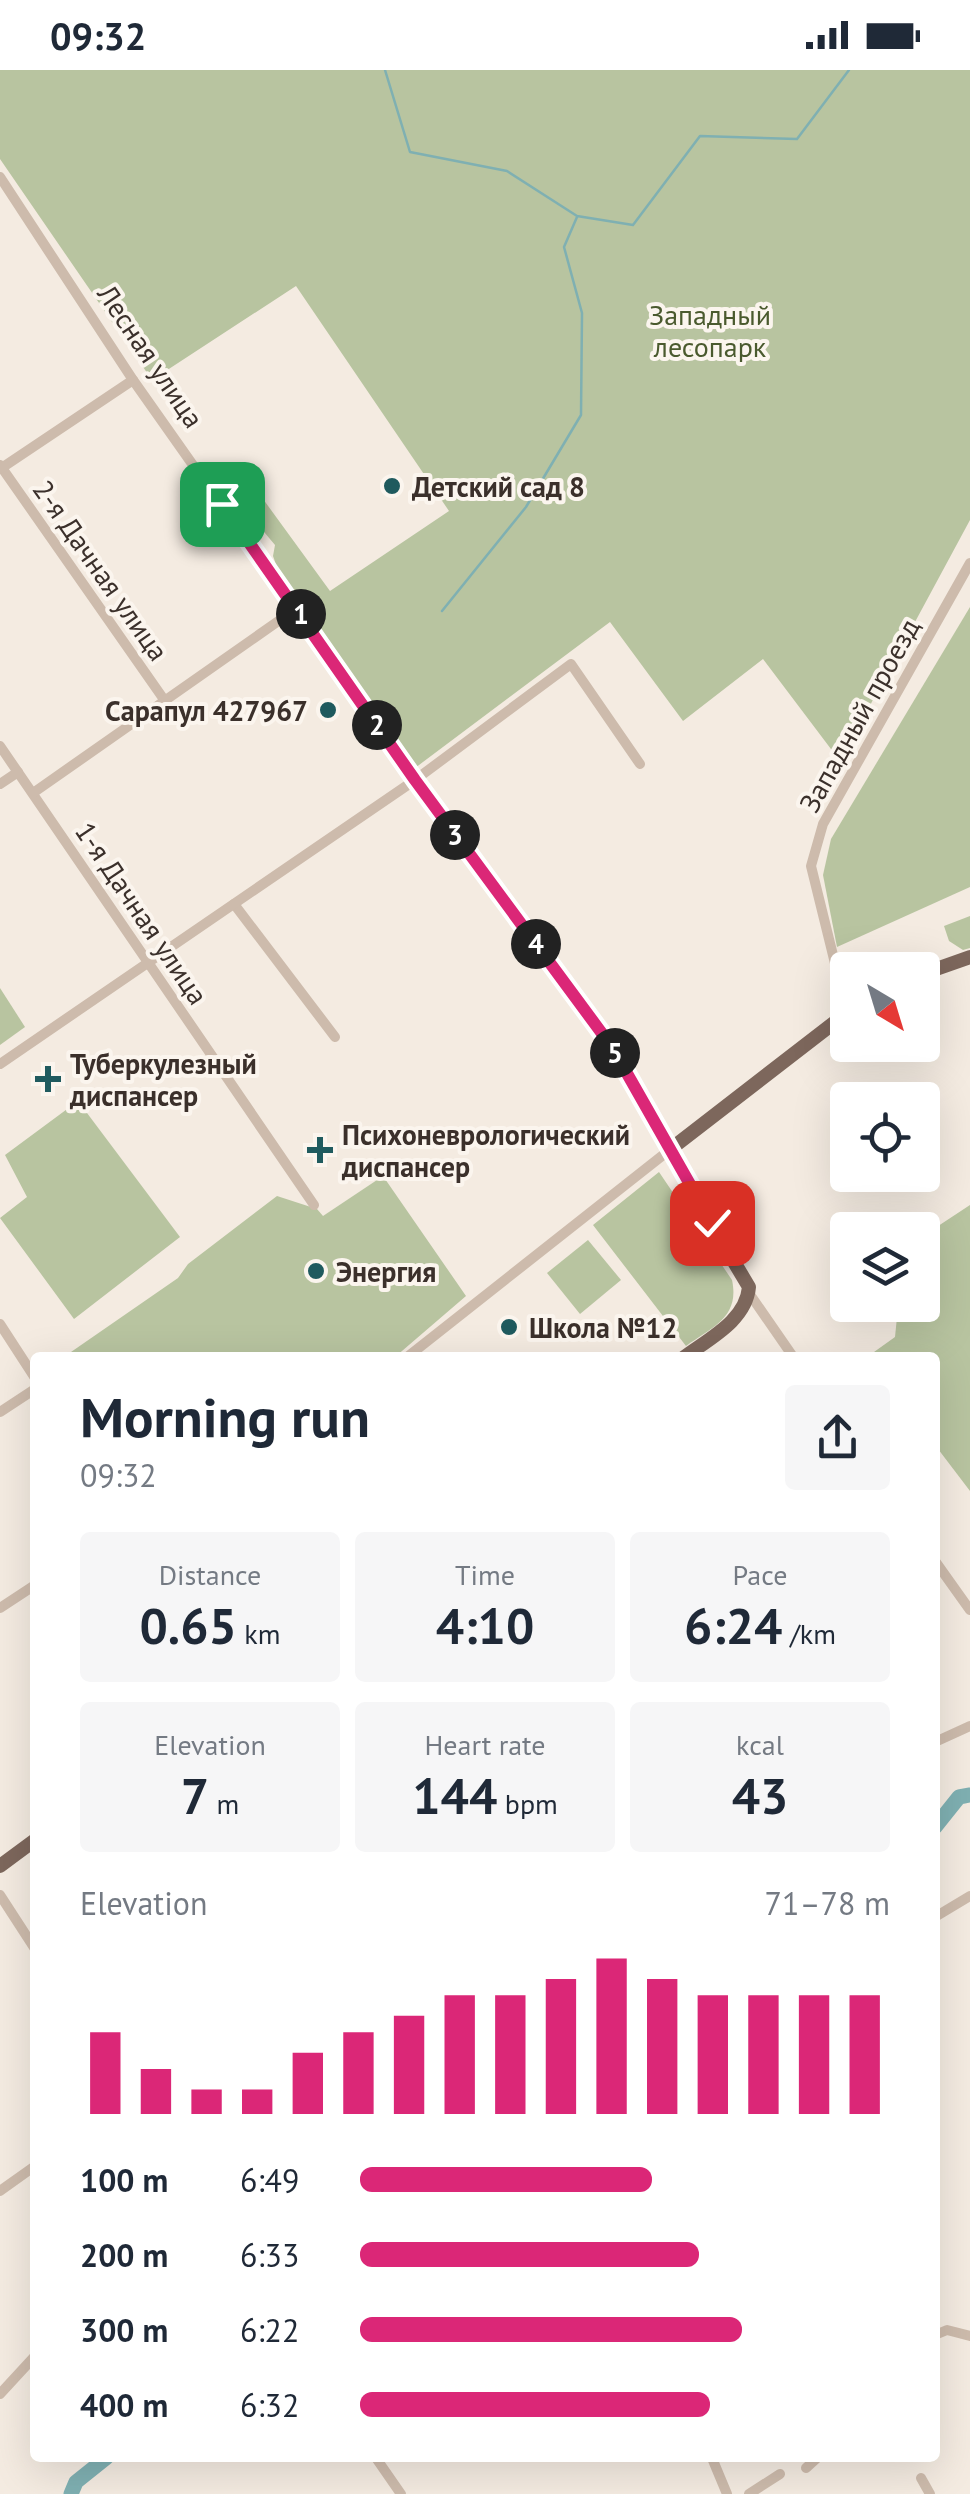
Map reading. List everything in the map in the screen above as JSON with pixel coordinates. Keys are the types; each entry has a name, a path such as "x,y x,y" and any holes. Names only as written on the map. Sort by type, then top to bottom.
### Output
{"main road":[{"path":"940,968 970,957"},
{"path":"672,1148 830,1025"},
{"name":"Лесная улица","path":"672,1148 675,1164 749,1293"},
{"path":"691,1352 732,1322 749,1293"},
{"path":"0,1866 30,1844"}],"street":[{"name":"Лесная улица","path":"0,177 133,380 415,780 612,1047 672,1148"},
{"path":"1,467 133,380"},
{"name":"2-я Дачная улица","path":"1,467 165,701"},
{"name":"Западный проезд","path":"832,952 811,866 822,824 970,562"},
{"path":"33,793 296,608"},
{"path":"0,1064 415,780 571,664 640,764"},
{"name":"1-я Дачная улица","path":"0,746 314,1205"},
{"path":"0,784 18,772"},
{"path":"234,904 335,1037"},
{"path":"414,1352 672,1148"},
{"name":"Лесная улица","path":"749,1293 790,1352"},
{"path":"0,1324 30,1370"},
{"path":"0,1412 30,1392"},
{"path":"940,1568 970,1610"},
{"path":"0,1608 30,1588"},
{"path":"940,1740 970,1726"},
{"path":"0,1895 30,1941"},
{"path":"940,1914 970,1896"},
{"path":"0,2191 30,2170"},
{"path":"940,2333 947,2330 970,2336"},
{"path":"0,2394 30,2361"},
{"path":"379,2462 401,2494"},
{"path":"714,2462 728,2494"},
{"path":"806,2468 813,2462"},
{"path":"749,2494 780,2474"},
{"path":"921,2478 930,2494"}],"green space":[{"name":"Западный лесопарк","path":"0,70 970,70 970,520 840,761 763,659 683,721 610,622 415,768 279,573 273,556 275,545 229,490 247,477 330,591 449,511 296,286 152,380 0,159"},
{"path":"970,607 970,887 837,947 823,875 831,839"},
{"path":"970,916 970,948 963,950 949,941 944,926"},
{"path":"0,988 25,1027 0,1045"},
{"path":"78,1101 180,1237 74,1319 0,1218 27,1197 5,1155"},
{"path":"659,1172 732,1280 728,1312 715,1327 686,1346 593,1225"},
{"name":"Энергия","path":"383,1176 466,1296 401,1352 71,1352 178,1278 188,1264 277,1196 317,1209 323,1216"},
{"path":"970,1205 970,1491 940,1452 940,1352 874,1352 895,1337 896,1322 940,1322 940,1225"},
{"path":"588,1240 621,1280 580,1314 547,1273"}],"waterway":[{"path":"385,70 410,152 507,171 577,216 633,225 700,136 797,139 849,70"},
{"path":"442,611 526,507 581,415 582,313 564,247 577,217"},
{"path":"940,1821 959,1797 970,1795"},
{"path":"71,2494 76,2482 101,2462"}],"place":[{"name":"Детский сад 8","path":"392,486"},
{"name":"Сарапул 427967","path":"328,710"},
{"name":"Туберкулезный диспансер","path":"48,1079"},
{"name":"Психоневрологический диспансер","path":"320,1150"},
{"name":"Энергия","path":"316,1271"},
{"name":"Школа №12","path":"509,1327"}],"route":[{"path":"222,504 415,780 612,1047 672,1148 675,1164 712,1223"}]}
